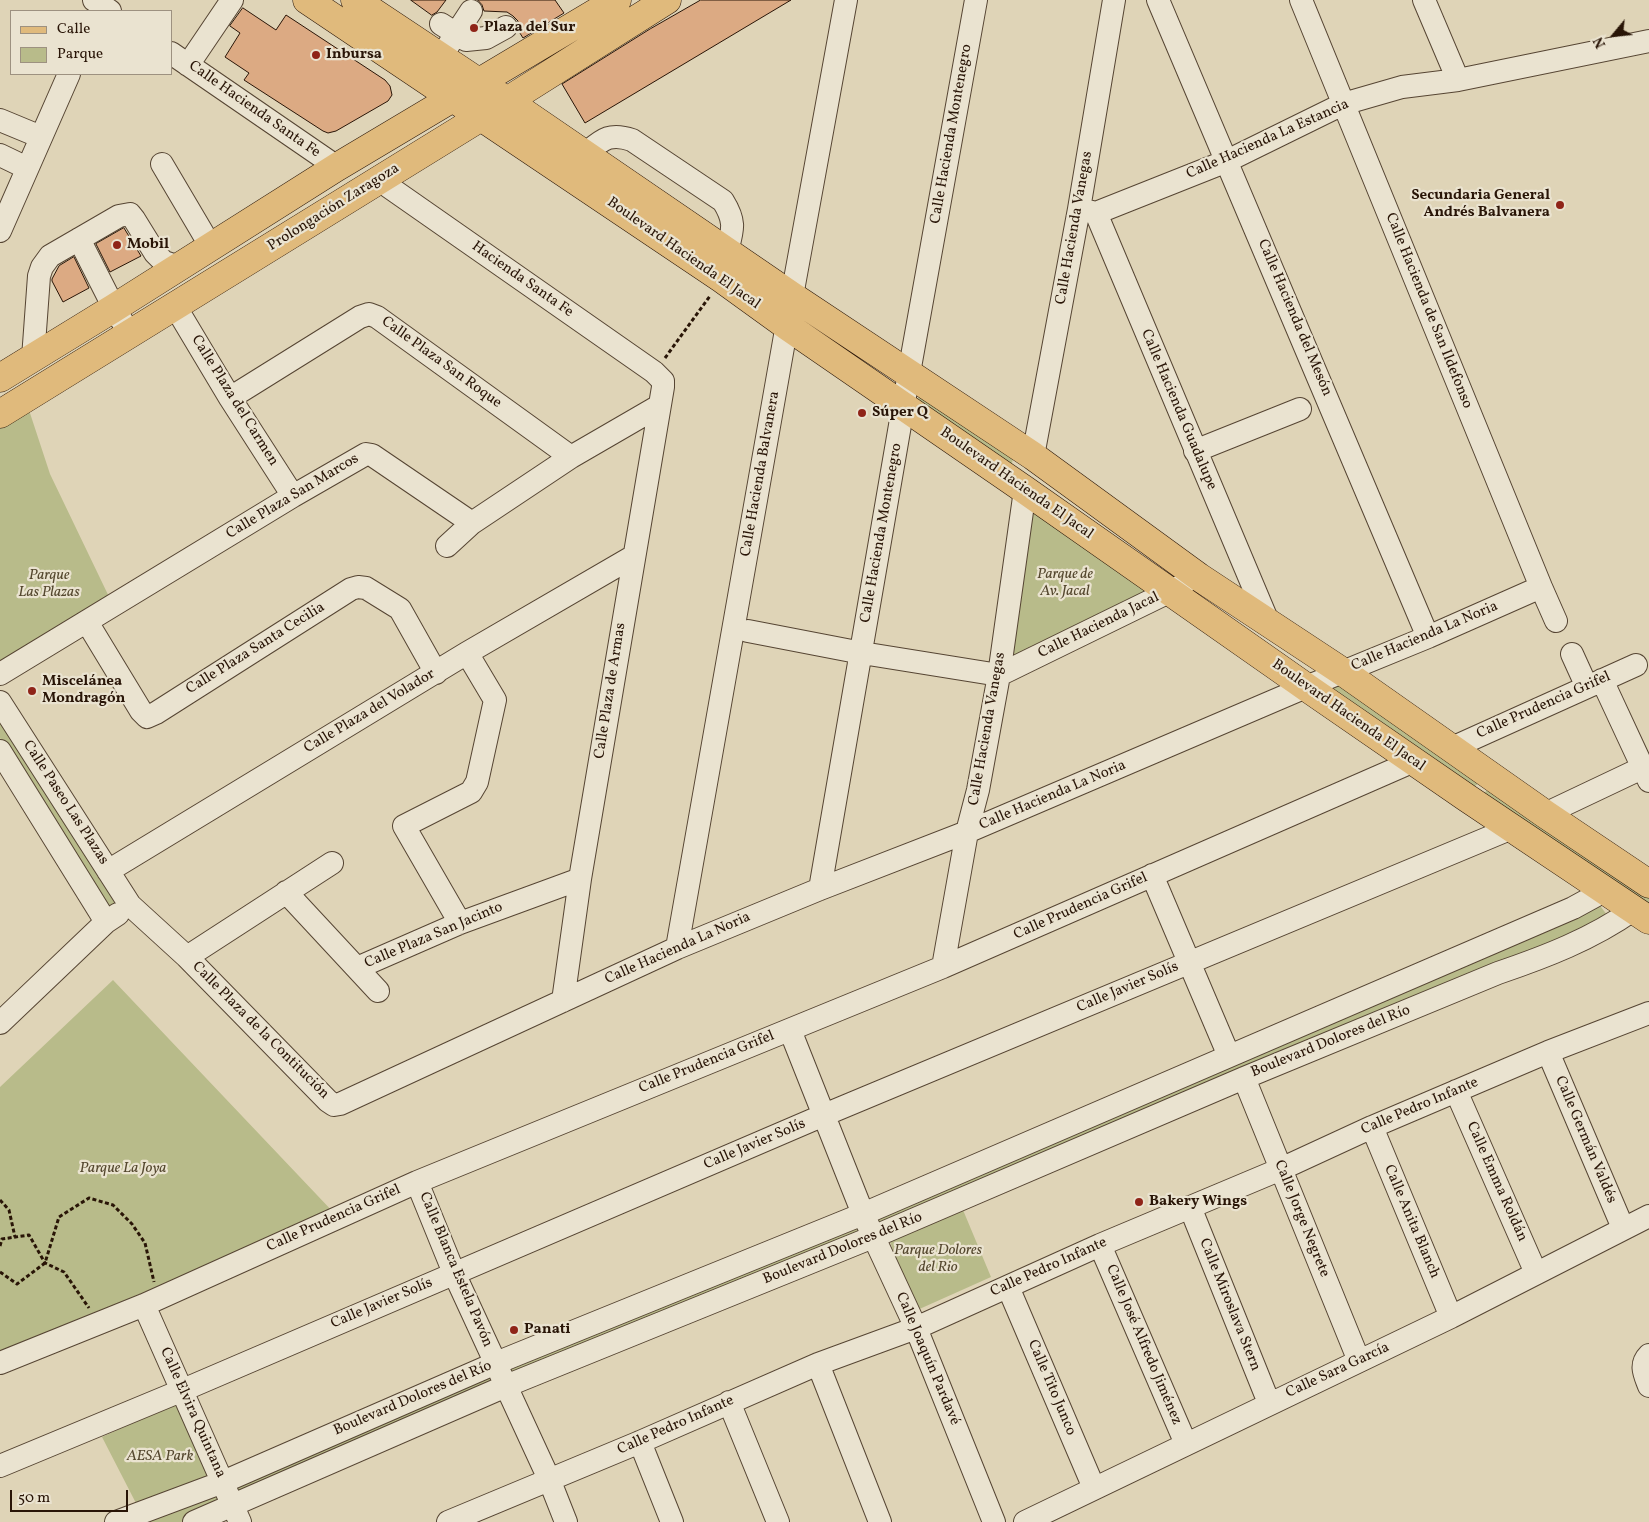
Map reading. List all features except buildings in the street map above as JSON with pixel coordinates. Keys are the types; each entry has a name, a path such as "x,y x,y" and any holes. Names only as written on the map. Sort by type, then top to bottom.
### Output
{"main road":[{"name":"Boulevard Hacienda El Jacal","path":"307,0 722,279 1306,687 1641,915"},
{"name":"Boulevard Hacienda El Jacal","path":"355,0 507,101 792,296 1033,456 1199,578 1343,672 1545,814 1648,882"},
{"path":"0,378 337,167 617,0"},
{"name":"Prolongación Zaragoza","path":"0,414 380,180 667,0"},
{"path":"1467,798 1488,774"}],"street":[{"path":"179,59 232,0"},
{"name":"Calle Hacienda Balvanera","path":"677,948 846,0"},
{"name":"Calle Hacienda Montenegro","path":"820,888 976,0"},
{"name":"Calle Hacienda Vanegas","path":"1033,456 1088,211 1114,0"},
{"name":"Calle Hacienda del Mesón","path":"1158,0 1228,161 1428,637"},
{"name":"Calle Hacienda de San Ildefonso","path":"1301,0 1556,621"},
{"path":"1424,0 1458,80"},
{"path":"440,57 448,30 471,11"},
{"path":"448,30 466,40 486,38 506,27"},
{"name":"Calle Hacienda La Estancia","path":"1088,211 1228,161 1343,104 1402,87 1458,80 1649,41"},
{"name":"Calle Hacienda Santa Fe","path":"179,59 337,167"},
{"path":"0,231 69,75"},
{"path":"0,120 41,137"},
{"path":"585,154 598,143 608,138 619,136 632,140 723,201 731,213 734,226 727,251"},
{"path":"0,156 27,168"},
{"path":"162,164 210,247"},
{"name":"Hacienda Santa Fe","path":"380,180 659,377"},
{"name":"Calle Hacienda Guadalupe","path":"1088,211 1195,451 1269,624"},
{"path":"33,358 42,267 50,256 119,216 130,214 155,253 164,262 179,267"},
{"path":"79,239 114,308 130,334"},
{"name":"Calle Plaza del Carmen","path":"175,306 230,398 293,496"},
{"name":"Calle Plaza San Roque","path":"230,398 360,317 369,314 377,317 571,457"},
{"name":"Calle Plaza de Armas","path":"563,1001 580,879 659,406 659,377"},
{"path":"447,546 472,523 571,457 659,406"},
{"path":"1195,451 1300,409"},
{"name":"Calle Plaza San Marcos","path":"0,674 293,496 366,454 372,455 472,523"},
{"name":"Calle Hacienda Vanegas","path":"943,967 967,832 978,790 999,675 1025,490"},
{"name":"Calle Plaza del Volador","path":"108,871 467,653 634,556"},
{"name":"Calle Hacienda Jacal","path":"999,675 1199,578"},
{"name":"Calle Plaza Santa Cecilia","path":"87,622 141,711 147,717 351,589 358,587 366,588 400,609 436,673"},
{"name":"Calle Hacienda La Noria","path":"563,1001 677,948 820,888 967,832 1428,637 1541,587"},
{"path":"748,631 862,653 999,675"},
{"path":"460,923 404,826 471,792 477,782 495,700 467,653"},
{"path":"1545,814 1646,775 1594,683 1572,654"},
{"name":"Calle Prudencia Grifel","path":"1452,748 1636,665"},
{"name":"Calle Paseo Las Plazas","path":"0,702 130,905"},
{"name":"Calle Paseo Las Plazas","path":"0,751 106,922"},
{"name":"Calle Prudencia Grifel","path":"0,1364 417,1182 943,967 1414,761"},
{"name":"Calle Javier Solís","path":"0,1466 183,1390 1188,962 1512,828"},
{"path":"187,957 332,863"},
{"path":"1152,875 1229,1056"},
{"name":"Calle Plaza San Jacinto","path":"286,892 357,968 460,923 580,879"},
{"name":"Boulevard Dolores del Río","path":"116,1522 222,1482 496,1363 863,1214 1573,908 1606,890"},
{"path":"0,1023 106,922 130,905"},
{"name":"Calle Plaza de la Contitución","path":"130,905 187,957 334,1106 563,1001"},
{"name":"Boulevard Dolores del Río","path":"194,1522 236,1514 506,1386 873,1237 1244,1078 1498,973 1537,959 1614,923 1641,915"},
{"path":"1484,946 1498,973"},
{"path":"357,968 378,991"},
{"name":"Calle Pedro Infante","path":"458,1520 818,1364 916,1328 1100,1245 1548,1052 1647,1018"},
{"name":"Calle Joaquín Pardavé","path":"790,1030 863,1214 916,1328 994,1522"},
{"name":"Calle Germán Valdés","path":"1548,1052 1623,1228"},
{"name":"Calle Jorge Negrete","path":"1244,1078 1359,1361"},
{"path":"1157,1088 1166,1112"},
{"name":"Calle Emma Roldán","path":"1456,1091 1536,1273"},
{"name":"Calle Anita Blanch","path":"1372,1127 1451,1317"},
{"path":"956,1174 966,1197"},
{"name":"Calle Blanca Estela Pavón","path":"417,1182 454,1274 549,1479 566,1522"},
{"name":"Calle Miroslava Stern","path":"1190,1207 1269,1403"},
{"name":"Calle Sara García","path":"1025,1522 1451,1317 1649,1216"},
{"name":"Calle José Alfredo Jiménez","path":"1100,1245 1186,1444"},
{"path":"710,1276 719,1300"},
{"name":"Calle Tito Junco","path":"1008,1287 1094,1488"},
{"name":"Calle Elvira Quintana","path":"150,1298 183,1390 236,1514"},
{"path":"1649,1355 1646,1358 1643,1370 1649,1386"},
{"path":"818,1364 880,1522"},
{"path":"729,1402 778,1522"},
{"path":"640,1442 672,1522"}],"path":[{"path":"659,377 722,279"},
{"path":"0,1272 17,1284 46,1263 59,1217 89,1198 113,1205 132,1224 145,1244 150,1298"},
{"path":"0,1200 9,1210 15,1237"},
{"path":"0,1246 1,1239 29,1234 46,1263 64,1272 89,1309"}],"green space":[{"path":"920,387 1015,451 1011,467 917,407"},
{"name":"Parque Las Plazas","path":"27,404 50,474 112,603 0,672 0,420"},
{"name":"Parque de Av. Jacal","path":"1031,505 1162,592 1005,662"},
{"path":"1340,682 1479,783 1471,789 1321,686"},
{"path":"0,708 120,904 102,912 0,738"},
{"path":"1489,789 1649,893 1649,906 1480,796"},
{"path":"1598,903 1610,919 877,1231 871,1217"},
{"name":"Parque La Joya","path":"113,980 335,1214 0,1356 0,1087"},
{"name":"Parque Dolores del Rio","path":"963,1210 991,1277 915,1311 889,1239"},
{"path":"861,1221 866,1234 509,1380 501,1366"},
{"path":"491,1370 499,1384 236,1499 230,1484"},
{"name":"AESA Park","path":"181,1401 214,1479 139,1509 102,1437"},
{"path":"220,1486 225,1503 181,1522 126,1522"}],"place":[{"name":"Plaza del Sur","path":"474,28"},
{"name":"Inbursa","path":"316,55"},
{"name":"Secundaria General Andrés Balvanera","path":"1560,205"},
{"name":"Mobil","path":"117,245"},
{"name":"Súper Q","path":"862,413"},
{"name":"Miscelánea Mondragón","path":"32,691"},
{"name":"Bakery Wings","path":"1139,1202"},
{"name":"Panati","path":"514,1330"}]}
